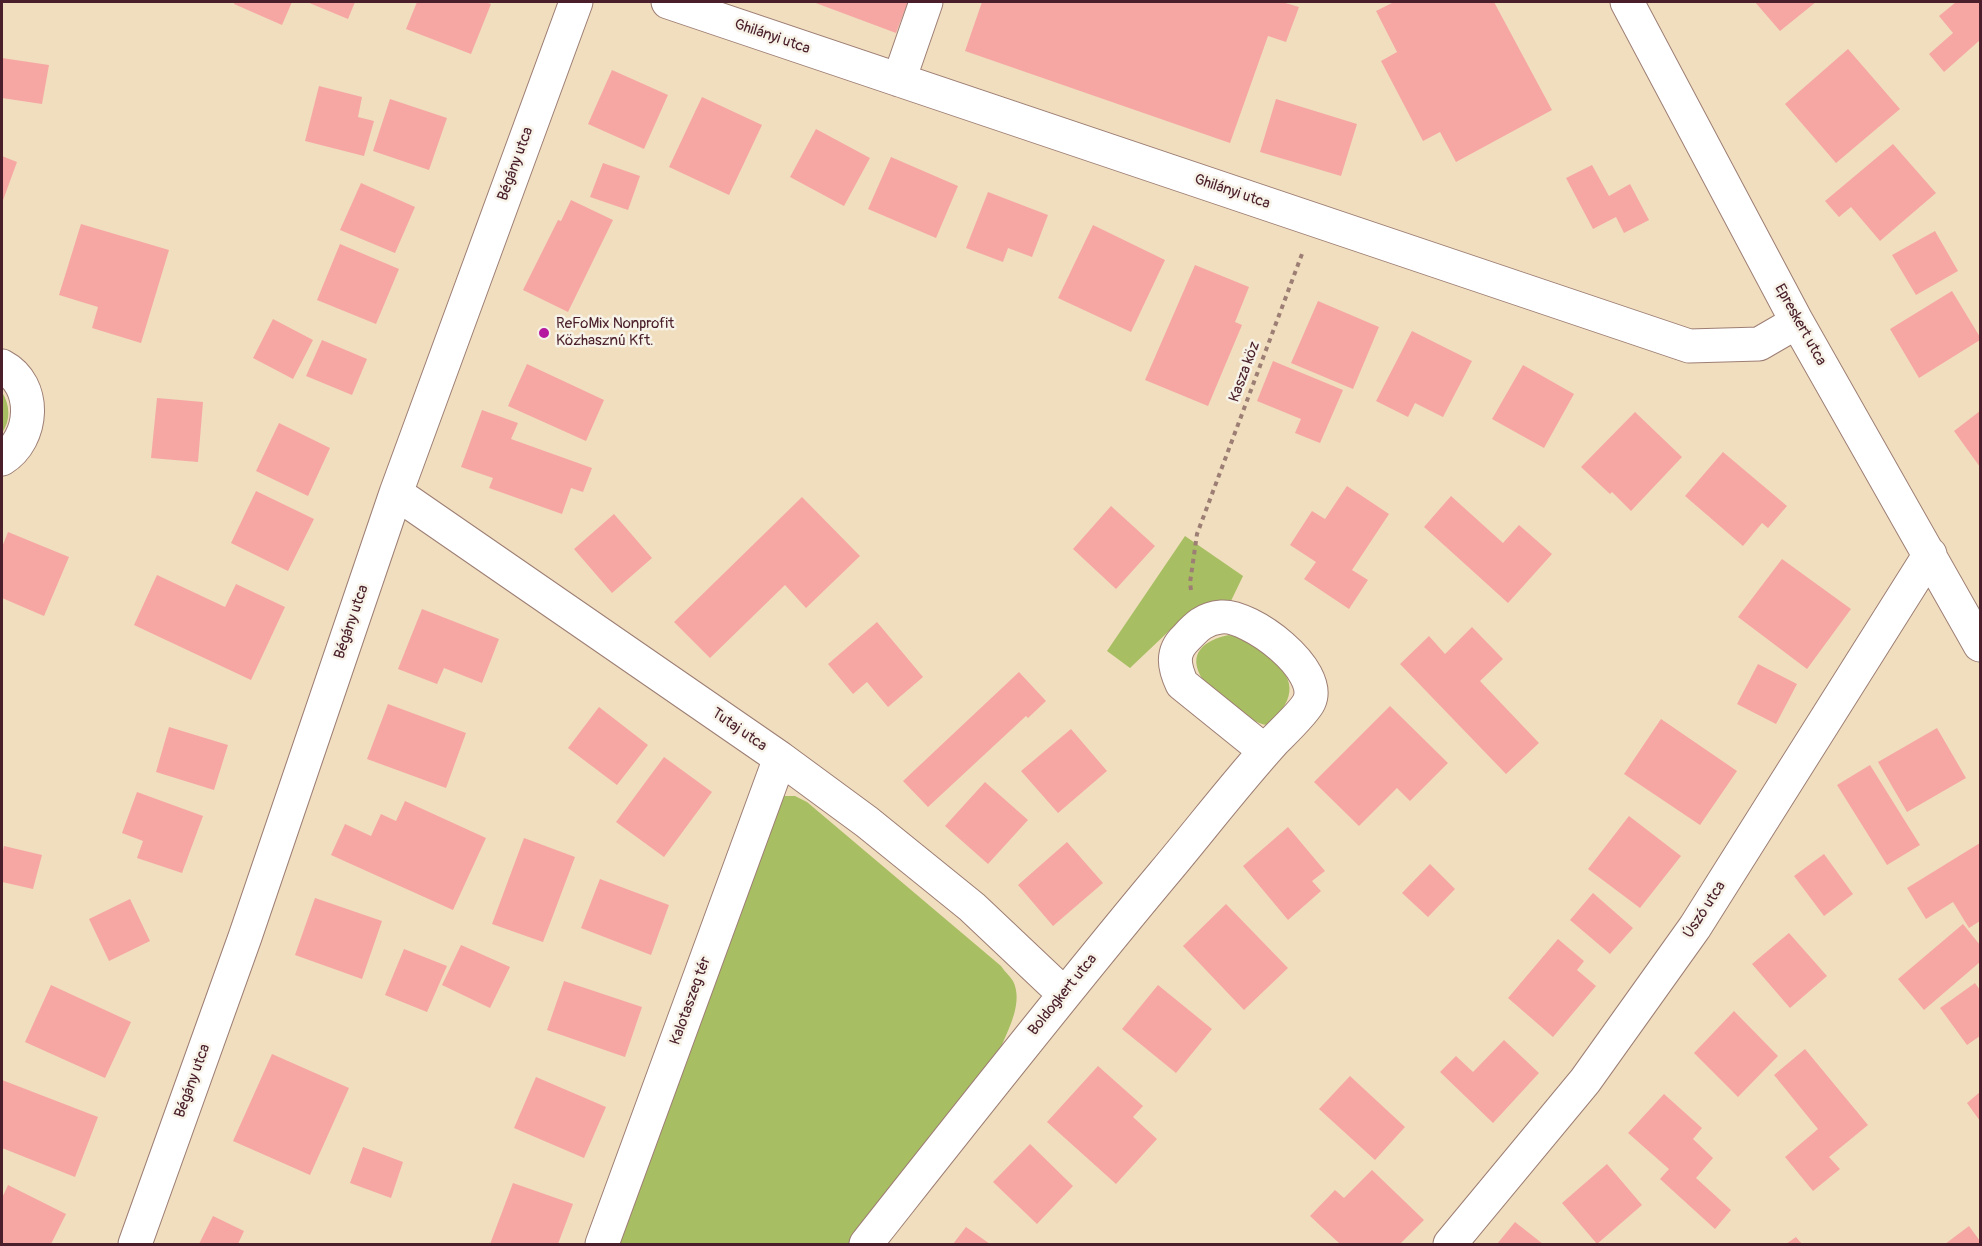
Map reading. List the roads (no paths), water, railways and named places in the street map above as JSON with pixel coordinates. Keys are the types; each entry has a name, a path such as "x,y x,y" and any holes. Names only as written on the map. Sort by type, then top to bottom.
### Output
{"street":[{"name":"Bégány utca","path":"135,1245 245,937 396,493 576,2"},
{"name":"Ghilányi utca","path":"668,2 1689,346 1759,344 1797,322"},
{"path":"899,80 926,2"},
{"name":"Epreskert utca","path":"1627,2 1797,322 1980,645"},
{"path":"2,366 21,384 28,401 28,420 22,438 2,459"},
{"name":"Tutaj utca","path":"396,493 780,758 867,822 972,907 1063,993"},
{"name":"Úszó utca","path":"1450,1245 1585,1081 1695,927 1930,554"},
{"name":"Boldogkert utca","path":"866,1245 1063,993 1265,751 1309,703 1311,691 1308,677 1278,644 1248,623 1223,616 1211,619 1197,626 1180,644 1175,656 1175,666 1182,684 1265,751"},
{"name":"Kalotaszeg tér","path":"602,1245 780,758"}],"place":[{"name":"ReFoMix Nonprofit Közhasznú Kft.","path":"544,333"}]}
